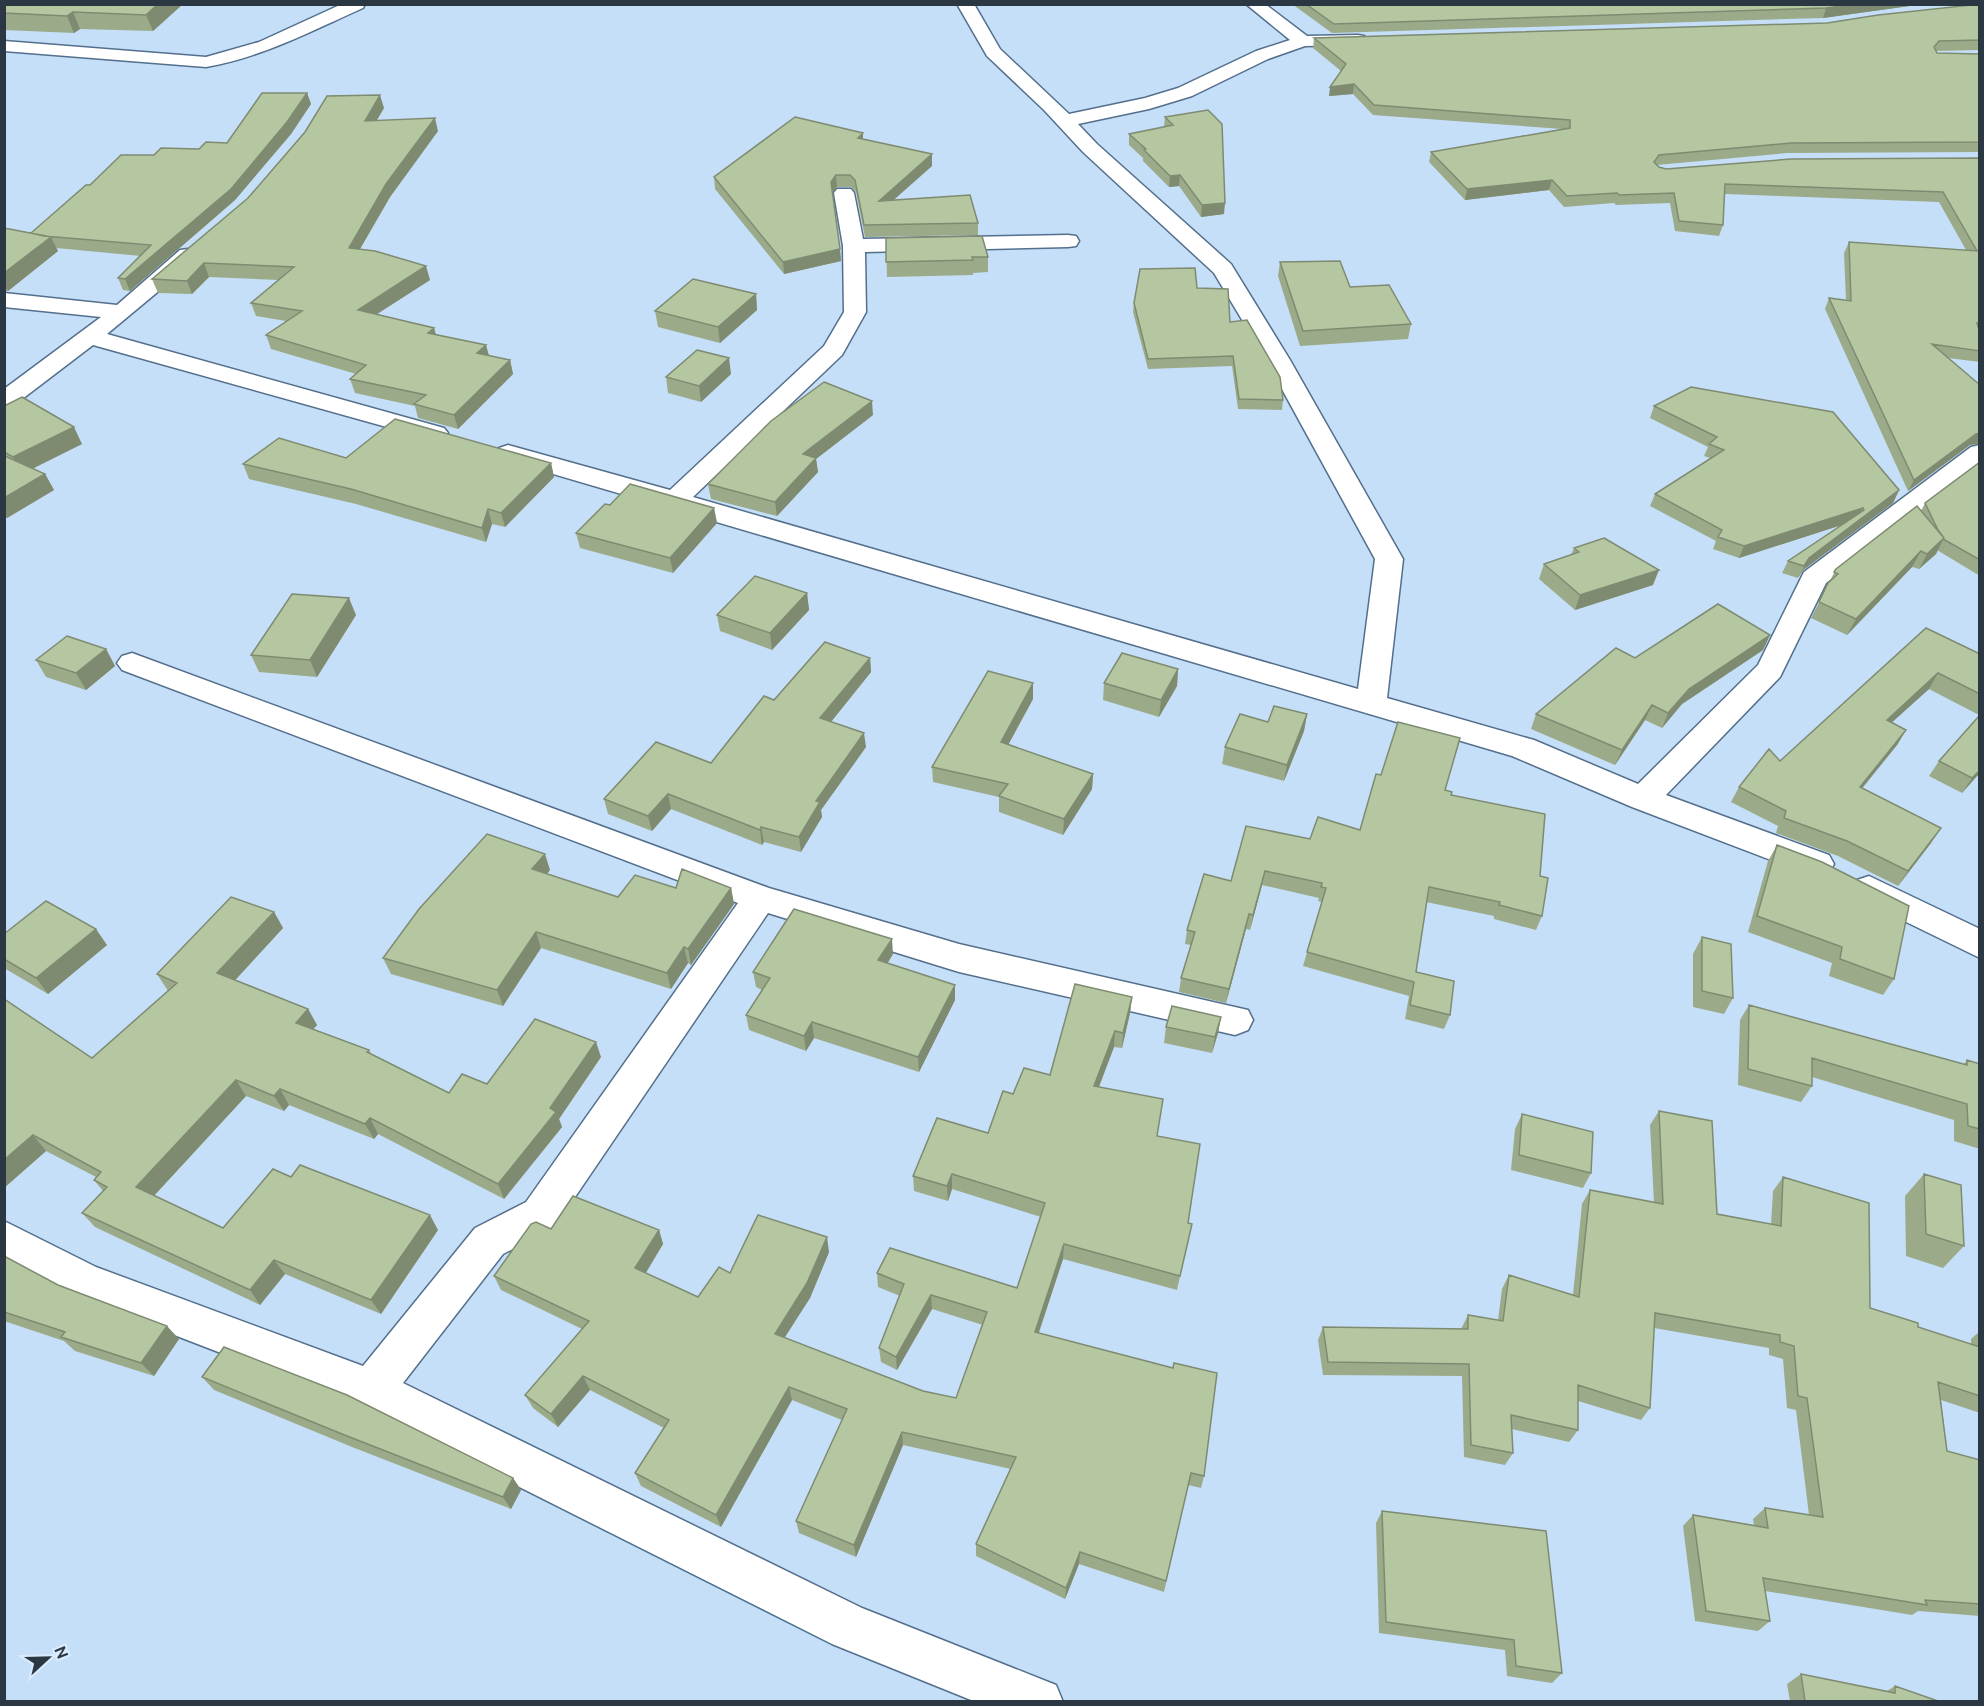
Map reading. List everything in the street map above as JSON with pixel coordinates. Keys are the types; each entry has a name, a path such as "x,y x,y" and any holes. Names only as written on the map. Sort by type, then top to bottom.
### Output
{"street":[{"path":"4,46 206,62 236,58 357,4"},
{"path":"965,4 993,52 1223,269 1278,360 1389,559 1371,703"},
{"path":"1254,4 1304,41"},
{"path":"1064,121 1149,103 1185,92 1262,56 1304,41 1372,39"},
{"path":"675,500 834,350 855,312 854,246 844,193"},
{"path":"854,246 1068,241"},
{"path":"4,401 122,312 202,243"},
{"path":"4,300 122,312"},
{"path":"90,337 675,500 1523,748 1643,799 1825,867 1980,945"},
{"path":"1643,799 1770,670 1814,578 1980,452"},
{"path":"132,663 760,898 959,958 1235,1020"},
{"path":"371,1390 489,1241 540,1215 760,898"},
{"path":"4,1239 83,1281 371,1390 849,1627 1039,1701"}],"building":[{"path":"4,4 158,4 146,15 73,12 67,16 4,13"},
{"path":"1306,4 1857,4 1826,8 1334,24"},
{"path":"1980,4 1980,40 1939,41 1934,47 1937,53 1980,54 1980,142 1791,143 1659,155 1654,162 1666,169 1791,159 1980,158 1980,323 1977,323 1980,333 1980,351 1932,344 1980,385 1980,433 1914,480 1829,298 1851,301 1849,242 1977,251 1943,192 1725,184 1723,225 1679,221 1674,193 1567,196 1552,180 1467,189 1431,152 1570,128 1570,120 1374,105 1354,84 1330,87 1346,64 1314,38 1827,23"},
{"path":"262,93 307,93 287,122 231,189 125,279 118,278 151,245 31,233 86,185 90,185 121,155 154,155 161,148 199,149 206,142 227,143"},
{"path":"380,95 365,121 435,118 386,184 349,248 375,251 426,266 358,310 434,328 428,333 486,345 477,353 510,360 454,415 414,404 426,395 350,379 366,365 266,335 302,311 251,303 294,267 204,263 187,281 152,279 248,198 305,132 327,96"},
{"path":"1208,110 1222,124 1225,203 1202,205 1180,175 1170,176 1129,134 1173,125 1165,117"},
{"path":"795,117 863,133 858,138 932,154 879,201 970,195 978,223 864,225 855,180 850,175 836,175 831,182 840,249 783,262 714,177"},
{"path":"4,228 51,237 4,273"},
{"path":"982,236 988,257 972,257 973,260 886,262 886,238"},
{"path":"1340,261 1350,287 1389,285 1411,324 1303,331 1280,262"},
{"path":"1195,268 1197,288 1228,289 1230,322 1247,320 1280,377 1283,400 1239,399 1233,356 1148,359 1134,303 1140,269"},
{"path":"693,279 756,294 718,327 655,311"},
{"path":"697,350 729,358 699,386 666,377"},
{"path":"824,382 872,401 803,454 816,458 775,502 708,484 771,421"},
{"path":"1691,387 1833,412 1899,490 1809,558 1804,566 1788,561 1864,510 1863,508 1744,546 1718,537 1722,530 1655,494 1724,450 1709,444 1717,437 1654,406"},
{"path":"22,397 74,427 13,457 4,452 4,406"},
{"path":"395,419 551,463 501,513 488,509 482,528 351,489 243,464 279,438 346,458"},
{"path":"5,456 45,474 4,498"},
{"path":"1980,462 1980,560 1943,539 1925,503"},
{"path":"630,484 714,508 670,558 576,533 605,504 610,505"},
{"path":"1917,506 1944,538 1927,554 1921,551 1856,619 1819,602 1828,583 1838,574 1834,572 1836,569"},
{"path":"1604,538 1659,570 1580,595 1544,564 1579,552 1574,548"},
{"path":"755,576 807,593 770,633 717,615"},
{"path":"292,594 349,598 310,660 251,655"},
{"path":"1718,604 1770,635 1689,689 1668,713 1652,705 1622,750 1536,714 1616,648 1635,658"},
{"path":"1926,628 1980,654 1980,694 1938,673 1887,720 1906,730 1860,787 1941,828 1908,871 1847,841 1784,818 1786,811 1739,787 1769,749 1780,761"},
{"path":"67,636 106,649 76,673 36,660"},
{"path":"825,642 870,658 820,718 864,733 816,801 820,802 799,837 761,827 760,830 668,794 648,816 604,799 656,742 711,763 764,696 774,700"},
{"path":"1122,653 1178,669 1161,700 1104,683"},
{"path":"988,671 1033,683 1001,742 1093,774 1064,819 999,796 1008,784 932,767"},
{"path":"1274,706 1307,714 1287,765 1225,747 1240,714 1268,722"},
{"path":"1980,715 1980,770 1972,778 1939,761"},
{"path":"1398,722 1460,738 1445,790 1452,792 1451,795 1545,814 1540,876 1548,878 1542,916 1499,905 1500,902 1429,887 1416,972 1454,981 1450,1015 1410,1005 1414,982 1307,952 1326,888 1321,887 1322,883 1265,871 1253,915 1249,914 1229,989 1181,978 1195,932 1187,930 1204,874 1231,881 1246,826 1310,839 1318,817 1360,830 1376,774 1381,775"},
{"path":"487,834 545,854 532,869 618,897 635,875 676,888 682,869 731,888 688,949 684,947 667,973 536,932 497,990 383,958 419,909"},
{"path":"1777,845 1822,862 1909,906 1894,979 1840,959 1842,947 1757,916"},
{"path":"231,897 274,912 217,973 308,1009 296,1023 369,1050 367,1052 449,1093 462,1074 487,1084 535,1019 596,1042 550,1108 556,1112 498,1184 370,1118 365,1124 280,1089 274,1096 236,1080 136,1187 223,1228 273,1169 291,1177 300,1165 430,1215 371,1300 274,1260 250,1290 82,1213 107,1187 94,1180 101,1172 33,1135 4,1160 4,999 92,1058 177,983 157,974"},
{"path":"46,901 96,929 36,978 4,959 4,934"},
{"path":"794,909 892,939 878,960 955,985 918,1057 812,1022 804,1036 746,1015 770,978 753,972"},
{"path":"1702,937 1731,944 1733,998 1702,991"},
{"path":"1075,984 1132,997 1123,1033 1115,1031 1094,1086 1163,1099 1157,1136 1200,1144 1188,1223 1192,1224 1180,1276 1064,1244 1035,1332 1173,1368 1174,1363 1217,1373 1204,1476 1191,1473 1166,1581 1080,1552 1066,1588 976,1544 1016,1457 902,1432 854,1545 796,1521 847,1409 789,1387 716,1515 635,1473 669,1420 583,1376 551,1414 525,1395 589,1321 494,1276 531,1224 536,1222 551,1229 573,1196 659,1230 635,1268 698,1297 719,1267 730,1273 758,1215 827,1237 807,1283 775,1334 923,1391 956,1398 987,1312 931,1295 896,1357 879,1348 904,1284 877,1273 890,1248 1017,1288 1045,1203 952,1174 947,1186 913,1176 937,1118 988,1133 1003,1091 1013,1094 1024,1068 1050,1075"},
{"path":"1749,1005 1967,1065 1967,1060 1980,1064 1980,1129 1968,1126 1967,1104 1812,1058 1812,1086 1748,1069"},
{"path":"1172,1006 1221,1017 1215,1037 1166,1027"},
{"path":"1659,1111 1712,1121 1717,1214 1781,1226 1783,1177 1869,1203 1870,1308 1918,1323 1918,1327 1980,1347 1980,1396 1938,1382 1947,1451 1980,1460 1980,1604 1925,1600 1927,1605 1763,1578 1770,1621 1706,1611 1693,1515 1768,1528 1765,1508 1823,1517 1807,1398 1798,1396 1794,1346 1780,1342 1780,1335 1655,1313 1650,1408 1578,1385 1578,1430 1511,1415 1513,1453 1471,1445 1469,1364 1328,1362 1323,1327 1468,1329 1468,1315 1503,1321 1509,1275 1579,1297 1590,1190 1663,1204"},
{"path":"1522,1114 1593,1132 1591,1173 1519,1155"},
{"path":"1924,1174 1961,1185 1964,1246 1926,1234"},
{"path":"4,1256 58,1285 167,1326 141,1363 61,1337 65,1332 4,1312"},
{"path":"224,1347 347,1395 513,1478 503,1497 202,1377"},
{"path":"1382,1511 1546,1531 1562,1673 1516,1666 1514,1640 1386,1622"},
{"path":"1801,1674 1895,1693 1895,1686 1938,1701 1805,1701"}]}
